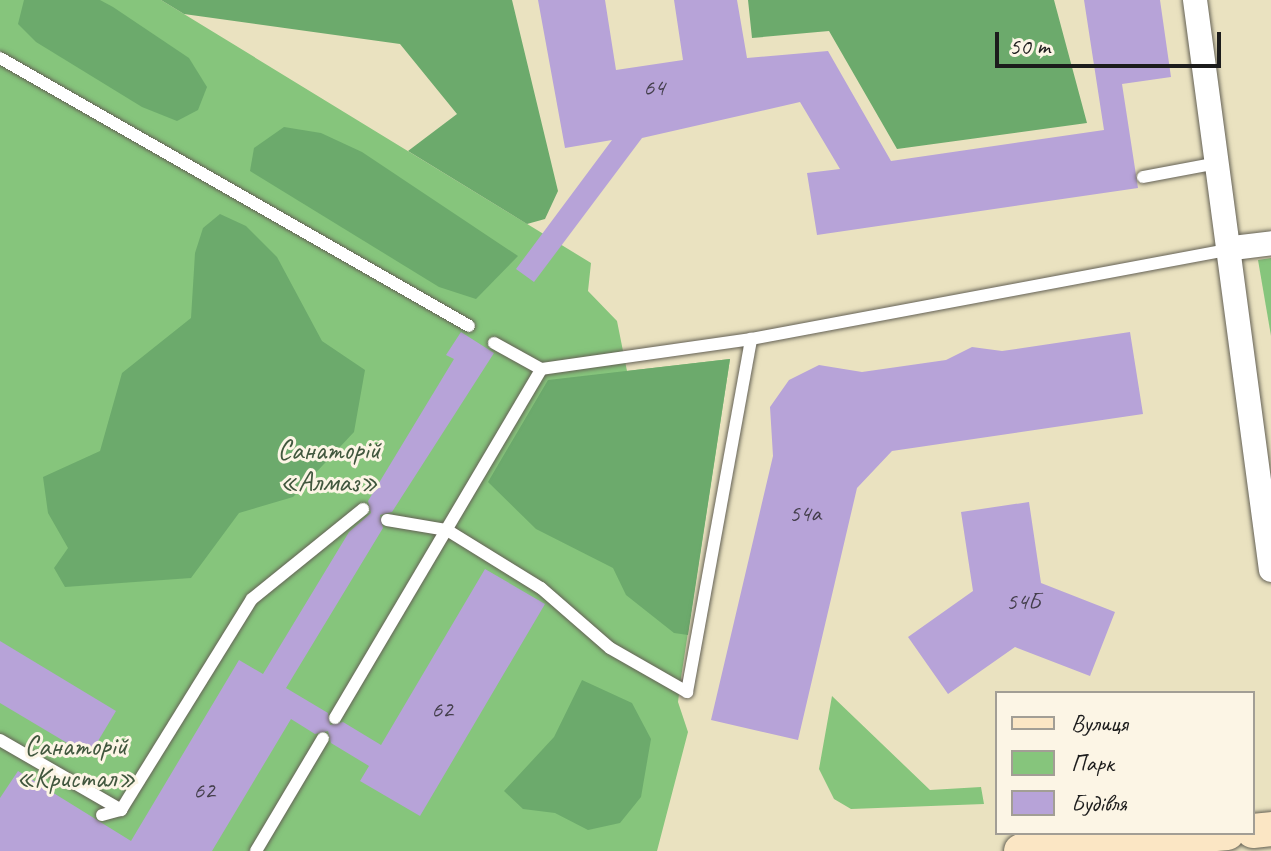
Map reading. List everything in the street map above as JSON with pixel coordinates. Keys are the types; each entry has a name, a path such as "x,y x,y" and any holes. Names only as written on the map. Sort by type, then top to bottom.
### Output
{"street":[{"path":"1195,0 1233,248 1271,570"},
{"path":"1233,248 1271,243"},
{"path":"1021,851 1204,835"}],"lane":[{"path":"0,58 469,326"},
{"path":"1143,177 1218,163"},
{"path":"494,343 541,369 751,339 1233,248"},
{"path":"387,520 447,530 541,588 610,648 687,692 751,339"},
{"path":"335,718 541,369"},
{"path":"102,815 121,810 252,599 363,509"},
{"path":"256,851 323,738"},
{"path":"0,740 121,810"}],"green space":[{"name":"Санаторій «Алмаз»","path":"0,0 161,0 591,263 588,291 617,321 627,371 730,359 678,702 688,732 657,851 0,851"},
{"path":"24,0 100,0 113,7 189,58 207,87 198,110 177,121 142,107 36,42 18,24"},
{"path":"161,0 512,0 558,191 545,219 527,224 408,151 457,114 400,44 184,14"},
{"path":"748,0 1054,0 1087,123 897,149 829,31 752,38"},
{"path":"284,127 321,133 362,152 518,256 476,299 439,287 250,171 254,148"},
{"path":"220,214 246,226 277,257 322,341 365,370 354,432 293,497 239,513 191,578 65,587 54,568 68,548 48,513 43,477 100,451 122,373 191,318 195,253 203,228"},
{"path":"1271,258 1271,336 1258,260"},
{"path":"730,359 688,635 674,633 626,595 613,568 536,529 488,482 548,380"},
{"path":"582,680 632,703 651,739 641,797 620,823 588,830 555,813 523,809 504,791 554,737"},
{"path":"832,696 930,790 981,787 984,804 851,809 834,799 819,769"}],"building":[{"path":"538,0 605,0 616,70 683,60 674,0 737,0 747,58 828,51 891,161 1104,130 1084,0 1160,0 1171,77 1122,84 1138,188 817,235 807,173 840,169 800,102 642,138 534,282 516,269 612,140 565,148"},
{"path":"461,332 494,353 392,512 380,515 383,528 286,688 328,713 330,725 343,722 381,745 485,569 545,604 420,816 360,781 369,766 331,743 328,731 315,734 291,719 212,851 0,851 0,798 18,771 131,841 239,660 263,674 349,532 371,513 368,501 454,359 446,355"},
{"path":"1130,332 1143,414 892,451 857,488 798,740 711,720 773,456 770,407 789,380 819,365 862,372 946,360 972,347 1002,351"},
{"path":"1029,502 1041,583 1115,612 1090,676 1015,647 948,694 908,637 973,591 961,512"},
{"path":"0,641 116,711 89,756 0,703"}],"park label":[{"name":"Санаторій «Кристал»","path":"76,762"}]}
